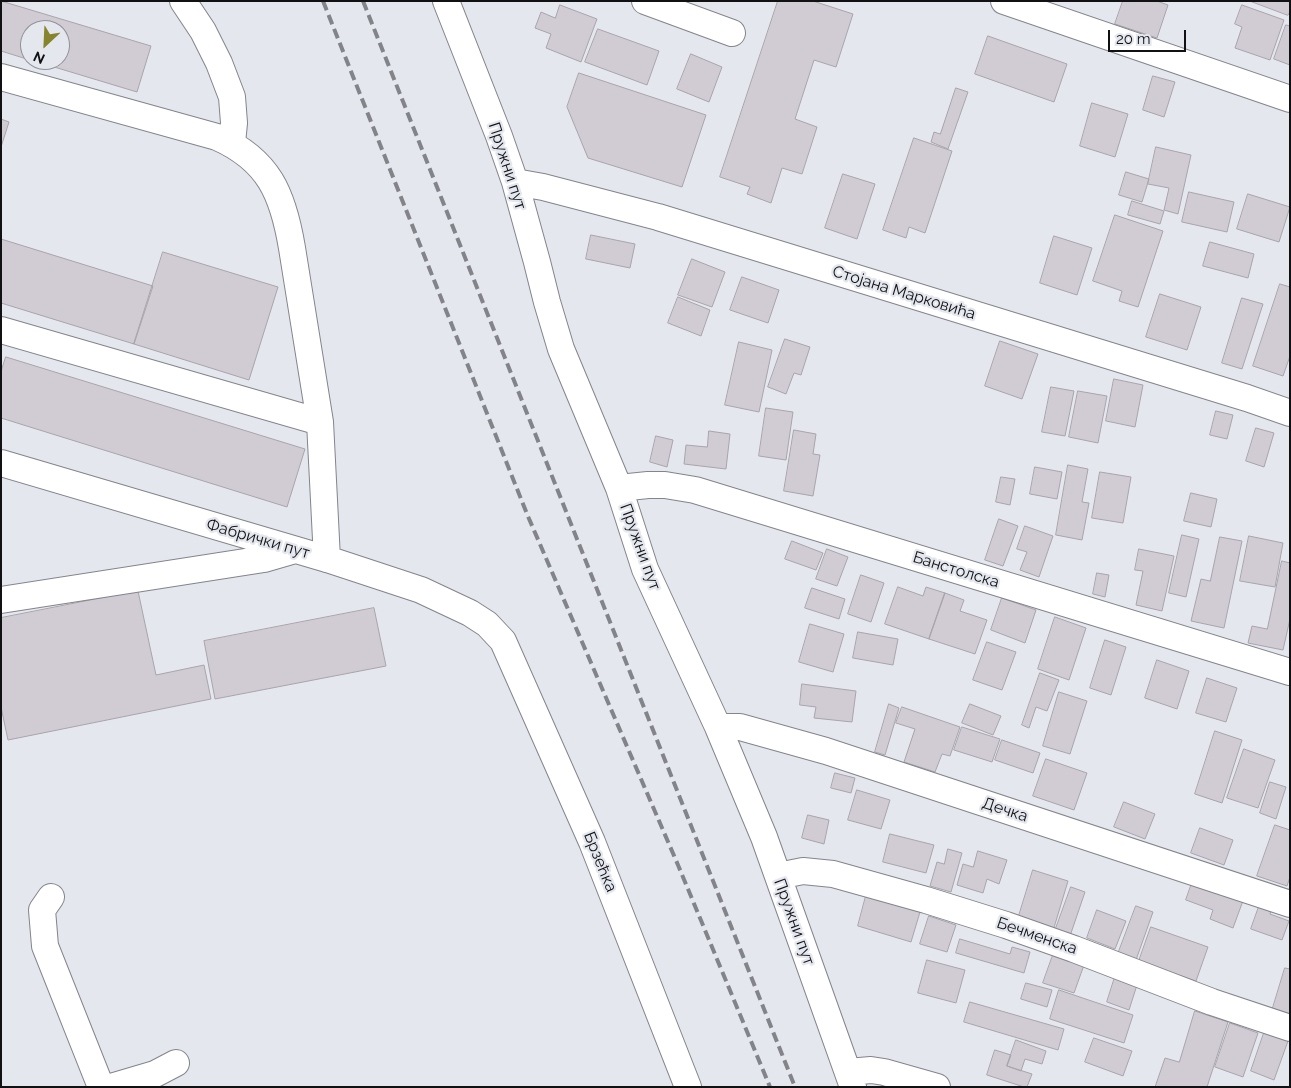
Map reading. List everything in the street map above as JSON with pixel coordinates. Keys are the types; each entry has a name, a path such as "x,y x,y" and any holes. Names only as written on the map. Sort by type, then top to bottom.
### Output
{"street":[{"path":"183,1 207,39 232,96 234,123 232,143"},
{"name":"Пружни пут","path":"446,1 499,136 538,262 547,302 561,349 619,488 645,569 718,727 764,837 850,1080"},
{"path":"645,1 732,33"},
{"path":"1004,1 1290,98"},
{"path":"1,77 217,137 232,143 251,156 264,170 275,188 282,205 292,248 320,422 327,559"},
{"name":"Стојана Марковића","path":"514,182 543,187 658,217 1247,398 1290,413"},
{"path":"1,330 320,422"},
{"name":"Фабрички пут","path":"1,463 327,559 421,590 470,613 487,624 503,641"},
{"name":"Банстолска","path":"619,488 666,485 695,490 1290,672"},
{"path":"1,600 264,559 296,550"},
{"name":"Брзећка","path":"503,641 592,842 688,1087"},
{"name":"Дечка","path":"718,727 740,727 826,751 1290,904"},
{"name":"Бечменска","path":"778,876 803,871 833,874 926,900 1006,925 1212,1002 1290,1028"},
{"path":"51,897 42,910 45,946 101,1087"},
{"path":"111,1087 156,1074 176,1063"},
{"path":"850,1080 871,1070 937,1087"}],"building":[{"path":"1,1 64,20 20,20 20,57 1,51"},
{"path":"778,1 813,1 853,14 836,67 814,60 795,119 817,127 802,174 782,168 771,203 747,194 750,187 720,177"},
{"path":"1123,1 1157,1 1168,5 1157,38 1115,24"},
{"path":"1250,1 1290,1 1290,12 1288,15"},
{"path":"560,5 597,19 581,62 546,48 551,34 535,28 541,12 555,18"},
{"path":"1242,5 1284,20 1270,60 1235,48 1242,27 1235,24"},
{"path":"70,22 151,46 137,92 64,70 70,70"},
{"path":"1286,25 1290,26 1290,65 1274,59"},
{"path":"598,29 659,51 647,85 585,62"},
{"path":"988,36 1067,64 1054,102 975,74"},
{"path":"691,54 722,67 709,102 677,89"},
{"path":"579,73 706,115 682,187 588,158 567,107"},
{"path":"1153,76 1175,82 1164,117 1143,110"},
{"path":"956,88 968,92 948,149 931,142 934,132 940,134"},
{"path":"1092,103 1128,114 1115,157 1080,146"},
{"path":"1,119 9,122 1,147"},
{"path":"914,138 952,151 925,233 909,227 906,238 883,230"},
{"path":"1156,147 1191,155 1178,214 1164,210 1169,188 1148,184"},
{"path":"1126,172 1149,179 1142,202 1119,195"},
{"path":"843,174 875,184 857,239 825,228"},
{"path":"1189,192 1234,202 1227,232 1182,222"},
{"path":"1248,194 1290,207 1279,242 1237,229"},
{"path":"1132,201 1164,211 1160,224 1128,215"},
{"path":"1115,215 1163,231 1138,307 1119,301 1122,291 1093,281"},
{"path":"591,235 635,244 630,268 586,259"},
{"path":"1054,236 1092,248 1077,295 1040,283"},
{"path":"1,239 153,286 134,344 1,303"},
{"path":"1210,242 1254,254 1248,278 1203,266"},
{"path":"163,252 278,287 249,380 134,344"},
{"path":"692,259 725,272 712,307 678,295"},
{"path":"742,277 779,290 768,323 730,310"},
{"path":"1280,284 1290,287 1290,356 1283,376 1253,366"},
{"path":"1160,294 1201,307 1187,350 1146,337"},
{"path":"678,297 710,310 701,336 668,323"},
{"path":"1242,298 1263,304 1242,369 1222,363"},
{"path":"785,339 810,347 801,375 794,373 786,394 768,387"},
{"path":"1000,341 1038,354 1022,399 985,386"},
{"path":"739,342 772,350 759,412 725,405"},
{"path":"6,357 305,449 287,507 1,418 1,372"},
{"path":"1114,379 1143,385 1135,427 1106,421"},
{"path":"1051,387 1074,391 1065,436 1042,432"},
{"path":"1078,391 1107,396 1098,443 1069,437"},
{"path":"766,408 793,412 786,460 759,456"},
{"path":"1216,411 1233,415 1227,439 1210,435"},
{"path":"1256,428 1274,433 1264,467 1246,461"},
{"path":"794,430 816,434 813,454 820,455 813,496 784,491"},
{"path":"709,431 730,434 726,469 684,464 686,445 707,447"},
{"path":"656,436 673,440 667,467 650,462"},
{"path":"1068,465 1088,469 1082,502 1089,503 1082,540 1056,535"},
{"path":"1035,467 1062,472 1057,499 1030,494"},
{"path":"1100,472 1131,477 1123,523 1092,518"},
{"path":"1001,477 1015,479 1010,505 996,502"},
{"path":"1191,493 1217,499 1211,527 1184,521"},
{"path":"999,519 1018,526 1003,566 985,560"},
{"path":"1025,526 1053,536 1039,577 1020,570 1027,552 1017,549"},
{"path":"1182,535 1199,539 1186,597 1169,593"},
{"path":"1249,536 1283,543 1275,587 1240,581"},
{"path":"1220,537 1242,541 1224,628 1191,621 1201,579 1210,581"},
{"path":"792,541 823,553 816,570 785,559"},
{"path":"827,549 848,557 837,586 816,579"},
{"path":"1139,549 1174,556 1162,611 1136,605 1143,571 1135,570"},
{"path":"1282,561 1290,563 1290,619 1283,650 1248,643 1252,626 1267,629"},
{"path":"1097,573 1109,575 1105,597 1093,594"},
{"path":"861,575 884,583 871,622 848,614"},
{"path":"898,587 923,596 926,587 945,593 929,639 885,624"},
{"path":"812,588 845,599 839,619 805,608"},
{"path":"138,591 156,675 204,665 211,699 8,740 1,707 1,618"},
{"path":"945,593 964,600 960,611 987,620 975,654 929,639"},
{"path":"1002,598 1036,610 1025,643 991,630"},
{"path":"374,608 386,666 215,699 204,641"},
{"path":"1055,617 1086,628 1069,680 1038,669"},
{"path":"810,624 844,634 833,672 799,662"},
{"path":"858,632 898,639 893,665 853,658"},
{"path":"1105,640 1126,647 1111,695 1090,688"},
{"path":"987,642 1016,652 1002,690 973,680"},
{"path":"1157,660 1189,671 1177,709 1145,698"},
{"path":"1040,673 1059,680 1047,711 1036,707 1029,728 1022,725"},
{"path":"1207,678 1237,688 1226,722 1196,713"},
{"path":"802,684 856,691 852,722 814,718 816,707 800,705"},
{"path":"1059,692 1087,701 1070,754 1043,746"},
{"path":"889,704 899,708 885,755 875,752"},
{"path":"970,704 1001,716 993,735 962,723"},
{"path":"902,707 960,727 950,756 942,754 935,772 904,762 915,729 896,723"},
{"path":"962,727 1000,739 992,762 954,750"},
{"path":"1215,731 1242,740 1222,803 1195,794"},
{"path":"1002,740 1040,753 1033,773 995,760"},
{"path":"1244,749 1275,760 1258,808 1227,798"},
{"path":"1046,759 1087,773 1074,810 1033,796"},
{"path":"835,773 855,778 851,793 831,788"},
{"path":"1270,782 1286,787 1276,819 1260,813"},
{"path":"857,790 890,800 881,829 848,820"},
{"path":"1124,802 1155,814 1145,839 1114,827"},
{"path":"808,815 829,820 824,844 802,838"},
{"path":"1275,825 1290,830 1290,877 1287,886 1257,876"},
{"path":"1200,828 1233,840 1224,865 1191,853"},
{"path":"890,834 934,845 926,873 883,862"},
{"path":"948,849 962,853 951,892 930,886 937,862 944,864"},
{"path":"978,851 1007,860 999,884 987,879 983,893 957,885 963,864 973,867"},
{"path":"1033,870 1068,881 1053,931 1018,919"},
{"path":"1193,880 1244,898 1233,928 1210,919 1213,910 1186,900"},
{"path":"1071,887 1085,892 1070,936 1055,931"},
{"path":"866,896 920,912 911,942 858,926"},
{"path":"1261,901 1273,905 1270,914 1289,921 1282,940 1251,929"},
{"path":"1136,906 1153,912 1136,960 1118,954"},
{"path":"1097,910 1126,921 1115,949 1087,938"},
{"path":"929,916 956,925 947,952 920,944"},
{"path":"1151,927 1208,947 1196,981 1139,961"},
{"path":"960,939 1010,954 1012,947 1030,952 1024,973 956,953"},
{"path":"1053,955 1084,965 1074,993 1043,983"},
{"path":"927,960 965,970 956,1003 918,993"},
{"path":"1285,968 1290,969 1290,1016 1272,1011"},
{"path":"1115,977 1137,985 1129,1010 1107,1002"},
{"path":"1026,983 1052,990 1047,1007 1021,999"},
{"path":"1059,990 1133,1015 1124,1043 1050,1019"},
{"path":"970,1002 1064,1029 1058,1050 964,1022"},
{"path":"1195,1011 1228,1022 1207,1087 1155,1087 1165,1058 1179,1062"},
{"path":"1230,1023 1258,1033 1243,1077 1215,1067"},
{"path":"1264,1033 1288,1041 1274,1080 1251,1071"},
{"path":"1094,1038 1132,1051 1123,1076 1085,1062"},
{"path":"1016,1040 1046,1051 1042,1064 1025,1059 1021,1071 1007,1066"},
{"path":"995,1050 1011,1055 1007,1066 1032,1074 1027,1087 987,1075"}],"railway":[{"path":"323,1 527,514 678,865 770,1087"},
{"path":"363,1 795,1087"}]}
